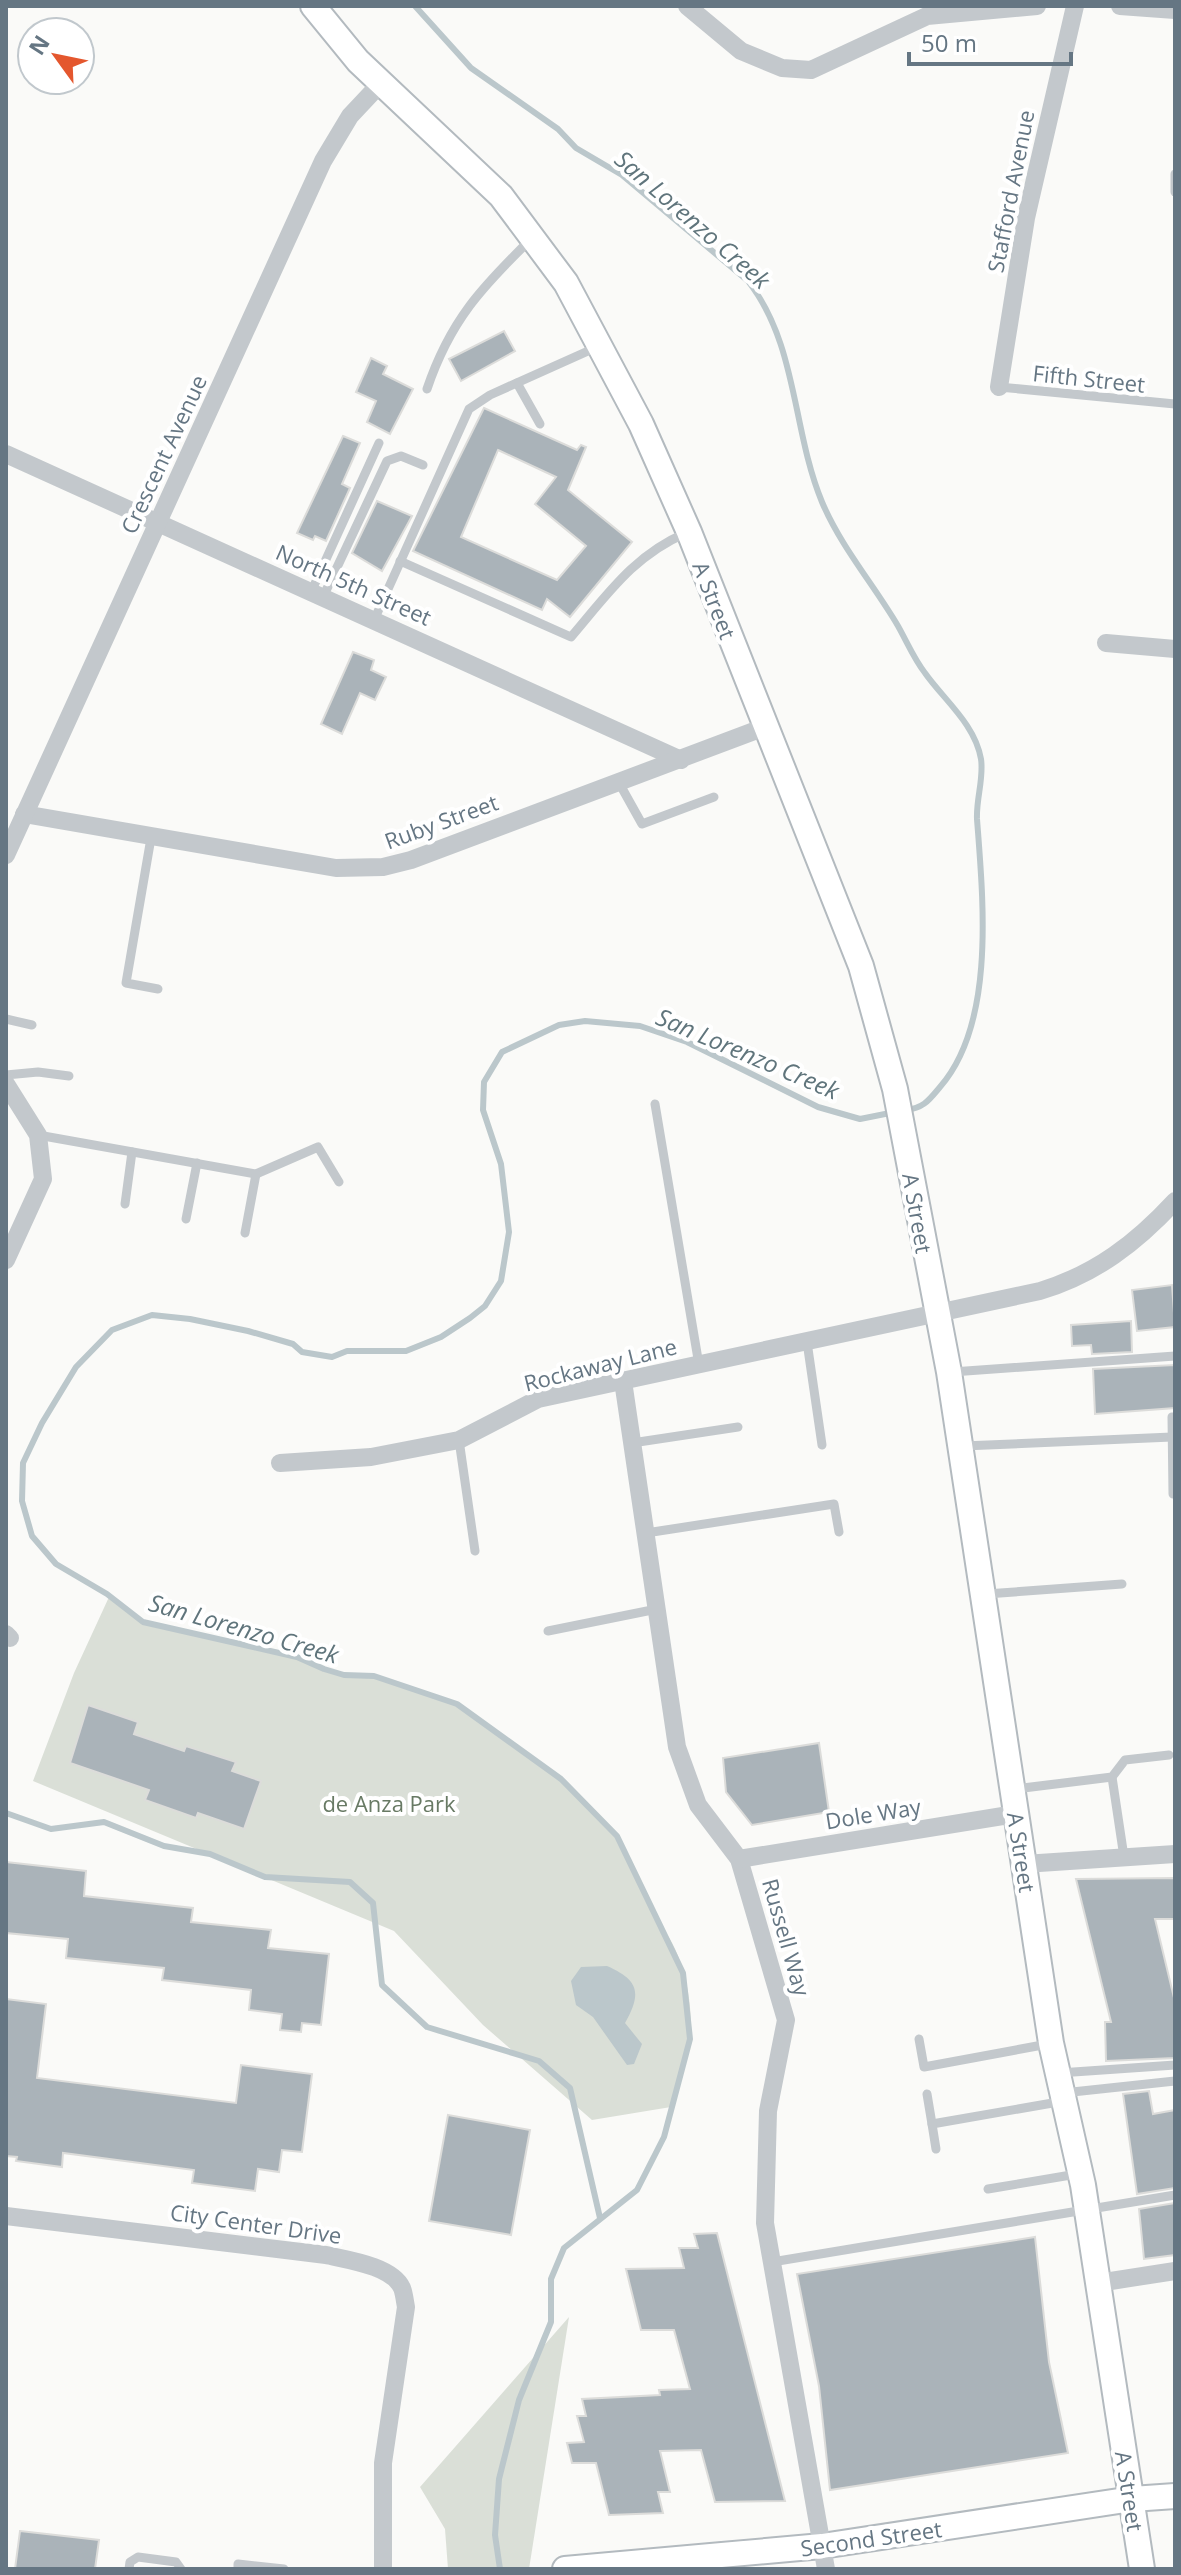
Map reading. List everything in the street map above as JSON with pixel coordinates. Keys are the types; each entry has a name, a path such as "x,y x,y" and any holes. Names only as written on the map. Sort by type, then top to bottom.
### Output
{"main road":[{"name":"A Street","path":"313,6 341,43 479,174 534,237 566,283 641,424 689,532 861,966 895,1089 913,1175 935,1312 949,1372 1051,2043 1081,2174 1142,2569"},
{"name":"Second Street","path":"565,2569 824,2558 1132,2499 1175,2496"}],"street":[{"path":"687,6 741,51 782,68 811,70 927,16 1037,6"},
{"name":"Stafford Avenue","path":"999,387 1026,218 1075,6"},
{"path":"1120,6 1175,10"},
{"name":"Crescent Avenue","path":"6,855 323,161 350,116 381,83"},
{"name":"North 5th Street","path":"6,454 375,618 681,760"},
{"path":"1106,643 1175,649"},
{"name":"Ruby Street","path":"24,814 336,868 383,867 411,860 765,727"},
{"path":"6,1084 38,1135 43,1179 6,1260"},
{"name":"Rockaway Lane","path":"280,1463 371,1457 459,1440 538,1399 1040,1291 1082,1276 1130,1245 1175,1201"},
{"name":"Russell Way","path":"623,1381 677,1747 698,1805 739,1859 786,2020 768,2111 765,2223 824,2558"},
{"name":"Dole Way","path":"739,1859 1015,1814"},
{"path":"1024,1864 1175,1854"},
{"name":"City Center Drive","path":"6,2216 326,2255 363,2264 391,2277 402,2287 406,2307 383,2463 383,2569"},
{"path":"1098,2283 1175,2271"}],"lane":[{"path":"1175,174 1175,192"},
{"path":"427,389 441,347 467,306 534,237"},
{"path":"375,618 469,409 517,383 600,346"},
{"path":"517,383 540,424"},
{"name":"Fifth Street","path":"999,387 1175,404"},
{"path":"318,593 379,443"},
{"path":"318,593 387,461 401,456 423,465"},
{"path":"400,561 571,637 625,574 656,546 689,532"},
{"path":"618,781 642,824 714,797"},
{"path":"151,838 126,983 158,989"},
{"path":"6,1019 32,1025"},
{"path":"6,1075 38,1072 69,1076"},
{"path":"655,1104 699,1365"},
{"path":"38,1135 256,1174 318,1147 339,1182"},
{"path":"125,1204 132,1152"},
{"path":"186,1219 197,1163"},
{"path":"245,1233 256,1174"},
{"path":"807,1342 822,1445"},
{"path":"949,1372 1175,1356"},
{"path":"1173,1494 1172,1417 1175,1417"},
{"path":"632,1443 738,1427"},
{"path":"959,1446 1172,1437"},
{"path":"459,1440 475,1551"},
{"path":"646,1533 834,1504 839,1532"},
{"path":"982,1594 1122,1584"},
{"path":"548,1631 657,1609"},
{"path":"1012,1789 1112,1777 1125,1760 1169,1755"},
{"path":"1112,1777 1124,1857"},
{"path":"919,2039 924,2067 1051,2043"},
{"path":"932,2124 1062,2089 1175,2065"},
{"path":"1062,2089 1175,2081"},
{"path":"927,2094 936,2149"},
{"path":"988,2189 1081,2174"},
{"path":"771,2262 1175,2195"},
{"path":"129,2569 130,2562 138,2557 176,2562 181,2569"},
{"path":"238,2569 238,2564 284,2569"}],"green space":[{"name":"de Anza Park","path":"109,1597 154,1627 297,1657 310,1665 344,1675 374,1676 457,1704 561,1779 617,1836 677,1953 686,1982 691,2027 684,2066 671,2107 592,2120 483,2025 394,1931 33,1781 74,1673"},
{"path":"569,2317 529,2569 448,2569 445,2529 420,2487"}],"shaded area":[{"path":"607,1966 626,1977 634,1988 634,2003 625,2023 642,2044 634,2064 627,2065 593,2017 576,2005 571,1981 581,1967"}],"building":[{"path":"504,331 515,351 461,381 449,359"},
{"path":"371,358 387,366 383,374 413,389 390,434 367,422 376,401 356,392"},
{"path":"484,408 577,450 581,445 586,447 568,490 632,542 570,617 547,599 542,610 413,551","holes":["498,450 556,477 535,504 586,546 557,580 461,537"]},
{"path":"343,436 360,443 342,484 350,488 326,541 315,536 313,540 297,533"},
{"path":"377,501 412,516 382,571 352,553"},
{"path":"353,652 374,660 371,670 386,677 375,700 360,693 342,734 321,724"},
{"path":"1172,1285 1175,1327 1137,1331 1132,1290"},
{"path":"1131,1321 1132,1352 1092,1354 1091,1345 1072,1346 1071,1325"},
{"path":"1175,1365 1175,1408 1095,1414 1093,1369"},
{"path":"88,1705 138,1722 134,1734 184,1751 186,1746 236,1762 232,1771 261,1781 244,1829 198,1813 196,1818 145,1800 149,1790 70,1763"},
{"path":"819,1743 829,1812 752,1825 726,1792 723,1758"},
{"path":"6,1862 86,1871 84,1896 193,1908 191,1922 271,1930 268,1948 329,1954 321,2025 302,2023 301,2032 280,2030 282,2014 249,2010 251,1990 162,1980 164,1968 66,1958 68,1939 6,1933"},
{"path":"1175,1878 1175,1919 1155,1919 1175,2002 1175,2058 1106,2061 1105,2022 1111,2022 1076,1879"},
{"path":"6,1999 46,2004 37,2078 236,2103 241,2065 312,2074 302,2152 282,2150 279,2172 258,2169 255,2191 192,2183 194,2170 63,2153 62,2167 16,2161 17,2157 6,2156"},
{"path":"1149,2091 1153,2114 1175,2110 1175,2188 1137,2194 1123,2094"},
{"path":"448,2115 530,2130 511,2235 429,2221"},
{"path":"1175,2203 1175,2255 1144,2259 1139,2209"},
{"path":"717,2233 785,2501 715,2502 701,2450 660,2451 670,2492 658,2492 663,2513 609,2515 596,2463 572,2463 567,2443 584,2442 577,2416 586,2416 582,2399 660,2395 659,2390 690,2389 674,2330 641,2330 626,2269 684,2268 679,2248 698,2248 694,2234"},
{"path":"1035,2237 1049,2362 1068,2453 830,2490 819,2386 797,2274"},
{"path":"20,2531 99,2540 95,2569 15,2569"}],"waterway":[{"name":"San Lorenzo Creek","path":"415,6 471,68 558,129 576,148 622,175 748,281 776,332 812,474 830,519 921,668 966,724 978,746 982,766 977,819 983,922 978,995 958,1060 929,1099 906,1110"},
{"name":"San Lorenzo Creek","path":"500,2569 495,2535 499,2479 519,2400 551,2322 551,2279 564,2248 637,2190 664,2137 690,2039 683,1973 617,1836 561,1779 457,1704 374,1676 344,1675 297,1657 143,1622 107,1594 56,1564 32,1536 22,1501 23,1463 42,1423 76,1367 112,1330 152,1315 248,1331 293,1344 302,1352 332,1357 347,1351 406,1351 441,1337 485,1306 501,1281 509,1232 501,1164 483,1110 484,1082 502,1052 559,1025 585,1021 640,1026 687,1042 818,1107 860,1119 895,1112"},
{"path":"6,1813 51,1829 104,1822 164,1846 210,1854 265,1877 350,1882 373,1903 382,1985 427,2027 539,2061 570,2088 600,2218"}]}
